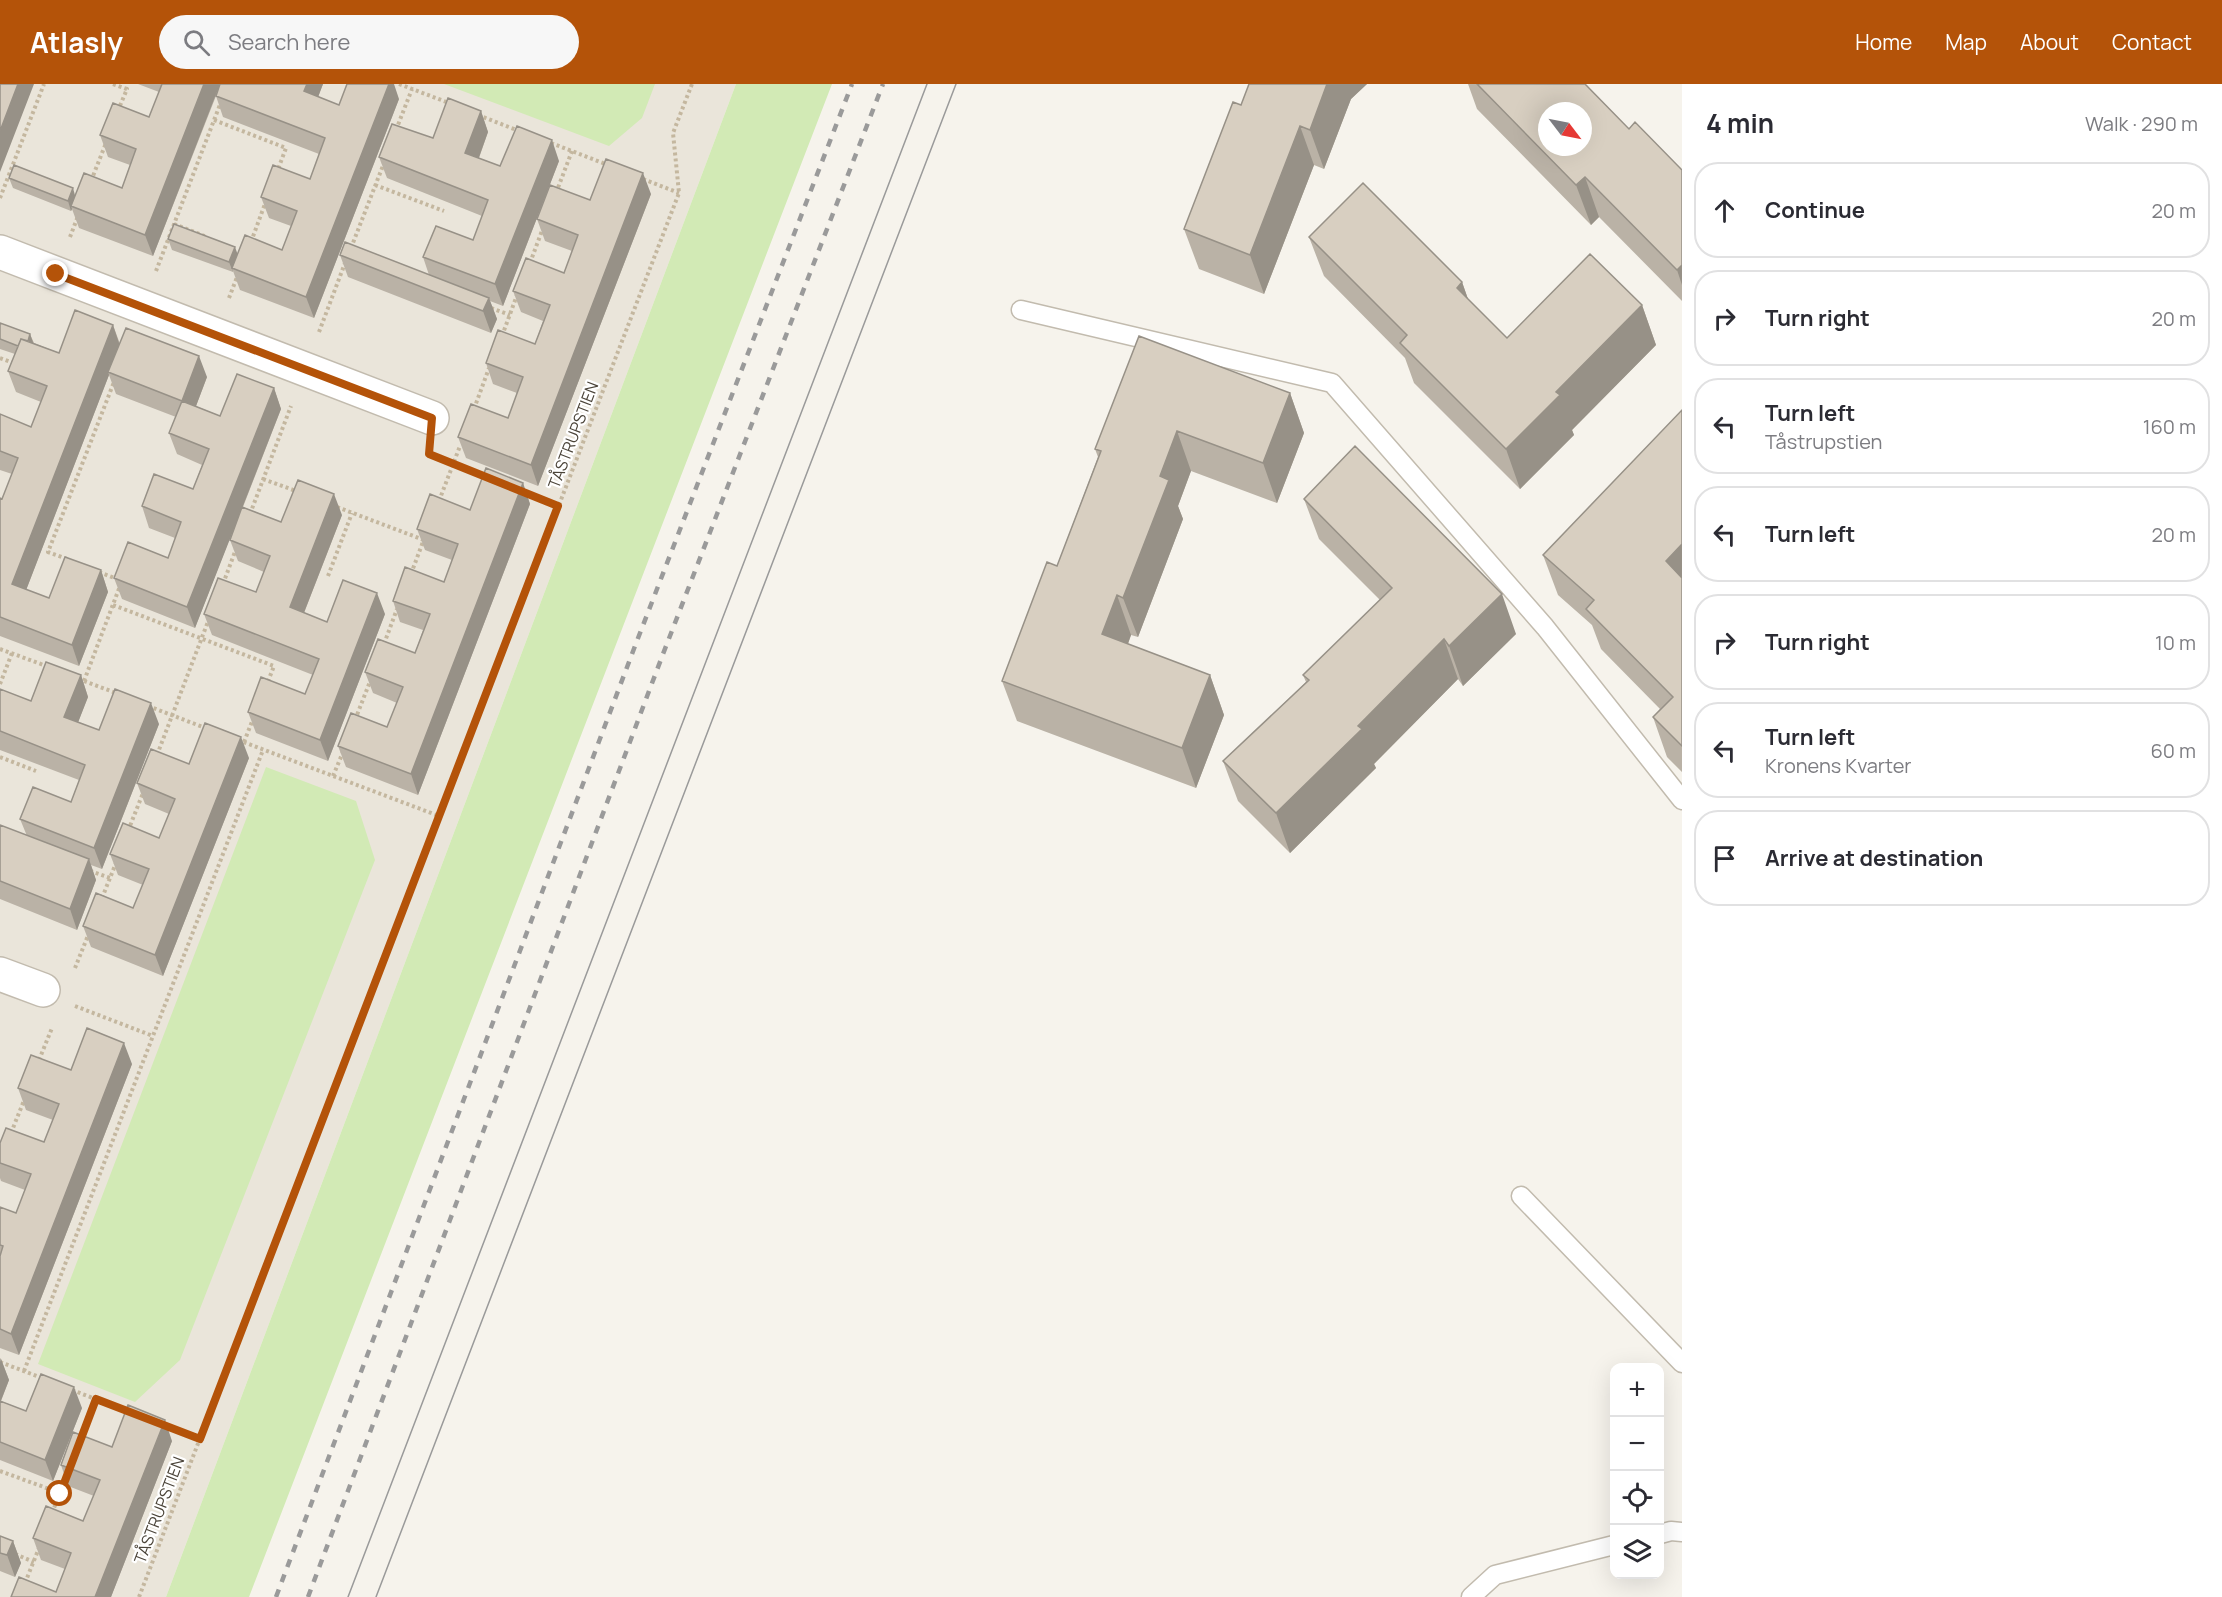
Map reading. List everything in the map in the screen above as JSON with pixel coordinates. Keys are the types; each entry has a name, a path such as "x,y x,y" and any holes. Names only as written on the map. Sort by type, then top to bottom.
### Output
{"street":[{"path":"0,252 432,418"},
{"path":"0,974 53,996"}],"lane":[{"path":"1020,310 1332,383 1545,627 1682,801"},
{"path":"1521,1196 1682,1363"},
{"path":"1664,1533 1682,1532"},
{"path":"1471,1597 1495,1575 1610,1546"}],"path":[{"path":"0,198 44,84"},
{"path":"113,84 127,89 119,110"},
{"path":"399,84 455,106"},
{"name":"TÅSTRUPSTIEN","path":"139,1597 679,193 673,133 692,84"},
{"path":"396,132 412,89"},
{"path":"142,307 224,93"},
{"path":"476,114 530,135"},
{"path":"214,120 286,148 274,179"},
{"path":"540,139 615,168"},
{"path":"90,184 106,142"},
{"path":"555,195 572,152"},
{"path":"247,521 388,153"},
{"path":"12,166 23,170"},
{"path":"636,176 679,193"},
{"path":"375,185 444,211"},
{"path":"247,252 266,200"},
{"path":"56,274 79,214"},
{"path":"526,272 547,217"},
{"path":"174,224 216,240"},
{"path":"215,335 239,273"},
{"path":"501,336 518,293"},
{"path":"488,307 510,315"},
{"path":"0,358 16,364"},
{"path":"473,411 493,358"},
{"path":"69,560 48,552 117,374"},
{"path":"432,418 429,454 495,480"},
{"path":"436,507 461,442"},
{"path":"263,479 297,492"},
{"path":"516,489 558,506"},
{"path":"330,504 424,540"},
{"path":"328,576 352,513"},
{"path":"407,583 428,529"},
{"path":"222,585 239,543"},
{"path":"84,681 122,581 90,568"},
{"path":"113,604 274,666 265,688"},
{"path":"383,648 399,604"},
{"path":"156,759 210,617"},
{"path":"0,649 53,669"},
{"path":"0,684 12,653"},
{"path":"354,723 374,669"},
{"path":"74,677 117,694"},
{"path":"140,702 214,731"},
{"path":"244,742 257,710"},
{"path":"234,738 439,816"},
{"path":"333,776 346,744"},
{"path":"24,1371 263,750"},
{"path":"0,757 36,771"},
{"path":"126,835 143,791"},
{"path":"102,899 118,856"},
{"path":"88,870 110,878"},
{"path":"37,1066 53,996 90,929"},
{"path":"53,996 153,1036"},
{"path":"8,1141 29,1087"},
{"path":"0,1362 43,1378"},
{"path":"70,1389 137,1415"},
{"path":"80,1441 96,1399"},
{"path":"158,1423 200,1439"},
{"path":"0,1471 60,1494"},
{"path":"48,1523 68,1473"},
{"path":"23,1588 41,1542"},
{"path":"8,1552 34,1562"}],"shaded area":[{"path":"0,84 736,84 166,1597 0,1597"}],"green space":[{"path":"444,84 655,84 642,118 609,146"},
{"path":"736,84 832,84 249,1597 166,1597"},
{"path":"266,767 356,801 375,860 180,1360 135,1402 38,1364"}],"building":[{"path":"0,84 18,84 0,131"},
{"path":"162,84 204,84 145,235 71,206 84,173 122,188 136,149 100,135 113,103 149,117"},
{"path":"220,84 307,84 304,91 339,105 347,84 389,84 306,297 232,268 245,235 282,250 297,211 261,197 273,165 310,179 325,138 216,96"},
{"path":"1249,84 1327,84 1310,130 1300,126 1250,255 1184,229 1233,102 1241,105"},
{"path":"1477,84 1585,84 1629,129 1635,122 1682,170 1682,265 1677,270 1585,177 1576,185 1548,156 1592,156 1592,102 1538,102 1538,146"},
{"path":"448,98 481,111 465,153 500,166 517,126 552,140 495,284 423,257 436,226 473,240 488,200 379,157 392,124 433,138"},
{"path":"606,159 643,173 531,465 458,437 471,404 508,418 523,377 486,363 498,330 535,344 550,305 513,291 526,258 564,273 578,235 537,219 550,185 590,200"},
{"path":"14,165 73,188 68,201 9,178"},
{"path":"1363,183 1462,282 1457,288 1507,338 1590,254 1642,305 1556,392 1560,395 1506,449 1400,343 1407,335 1309,237"},
{"path":"174,224 235,247 229,262 168,239"},
{"path":"345,242 489,298 483,311 340,255"},
{"path":"75,310 113,325 12,584 49,598 65,557 101,570 72,645 0,617 0,498 2,499 18,458 0,451 0,414 31,427 47,386 8,371 21,339 59,353"},
{"path":"0,323 30,334 28,341 21,339 18,346 0,339"},
{"path":"126,328 199,356 182,401 108,372"},
{"path":"1139,336 1290,393 1263,463 1177,431 1160,476 1169,480 1123,598 1117,595 1102,634 1210,675 1182,748 1002,681 1047,562 1057,566 1101,451 1095,449"},
{"path":"237,374 274,388 187,607 114,578 128,542 168,558 181,522 142,506 154,474 193,489 209,449 169,433 182,401 220,416"},
{"path":"1682,410 1682,544 1666,561 1682,578 1682,746 1653,717 1673,697 1586,609 1594,600 1543,555"},
{"path":"1355,446 1502,594 1449,646 1444,639 1358,726 1362,729 1276,813 1223,761 1309,680 1303,675 1392,588 1304,499"},
{"path":"486,468 523,483 411,774 338,746 351,713 387,727 403,687 365,672 378,639 415,653 430,614 393,601 405,567 444,582 458,544 417,529 430,494 470,510"},
{"path":"298,480 334,494 290,607 327,622 343,580 377,593 320,740 248,712 261,677 305,694 319,659 204,614 218,578 256,592 270,556 230,540 242,507 281,522"},
{"path":"46,662 81,675 64,717 99,730 115,689 151,703 94,848 20,819 33,787 71,802 85,765 0,731 0,689 31,701"},
{"path":"205,723 241,737 155,955 83,926 96,893 133,908 149,869 110,854 123,823 159,838 175,799 137,783 151,749 189,764"},
{"path":"0,825 89,859 70,909 0,881"},
{"path":"87,1028 124,1043 11,1334 0,1329 0,1256 3,1246 0,1245 0,1207 16,1213 31,1174 0,1163 0,1143 6,1128 44,1142 59,1104 18,1088 31,1055 71,1070"},
{"path":"41,1374 74,1387 45,1460 0,1442 0,1401 26,1411"},
{"path":"128,1405 165,1420 95,1597 11,1597 19,1577 56,1592 71,1553 33,1538 46,1506 83,1521 100,1480 61,1465 73,1432 112,1447"},
{"path":"0,1536 13,1541 7,1555 0,1553"}],"tram line":[{"path":"348,1597 927,84"},
{"path":"376,1597 956,84"}],"railway":[{"path":"276,1597 635,646 852,84"},
{"path":"308,1597 663,654 883,84"}],"route":[{"path":"56,274 432,418 429,454 558,506 200,1439 96,1399 60,1494"}]}
